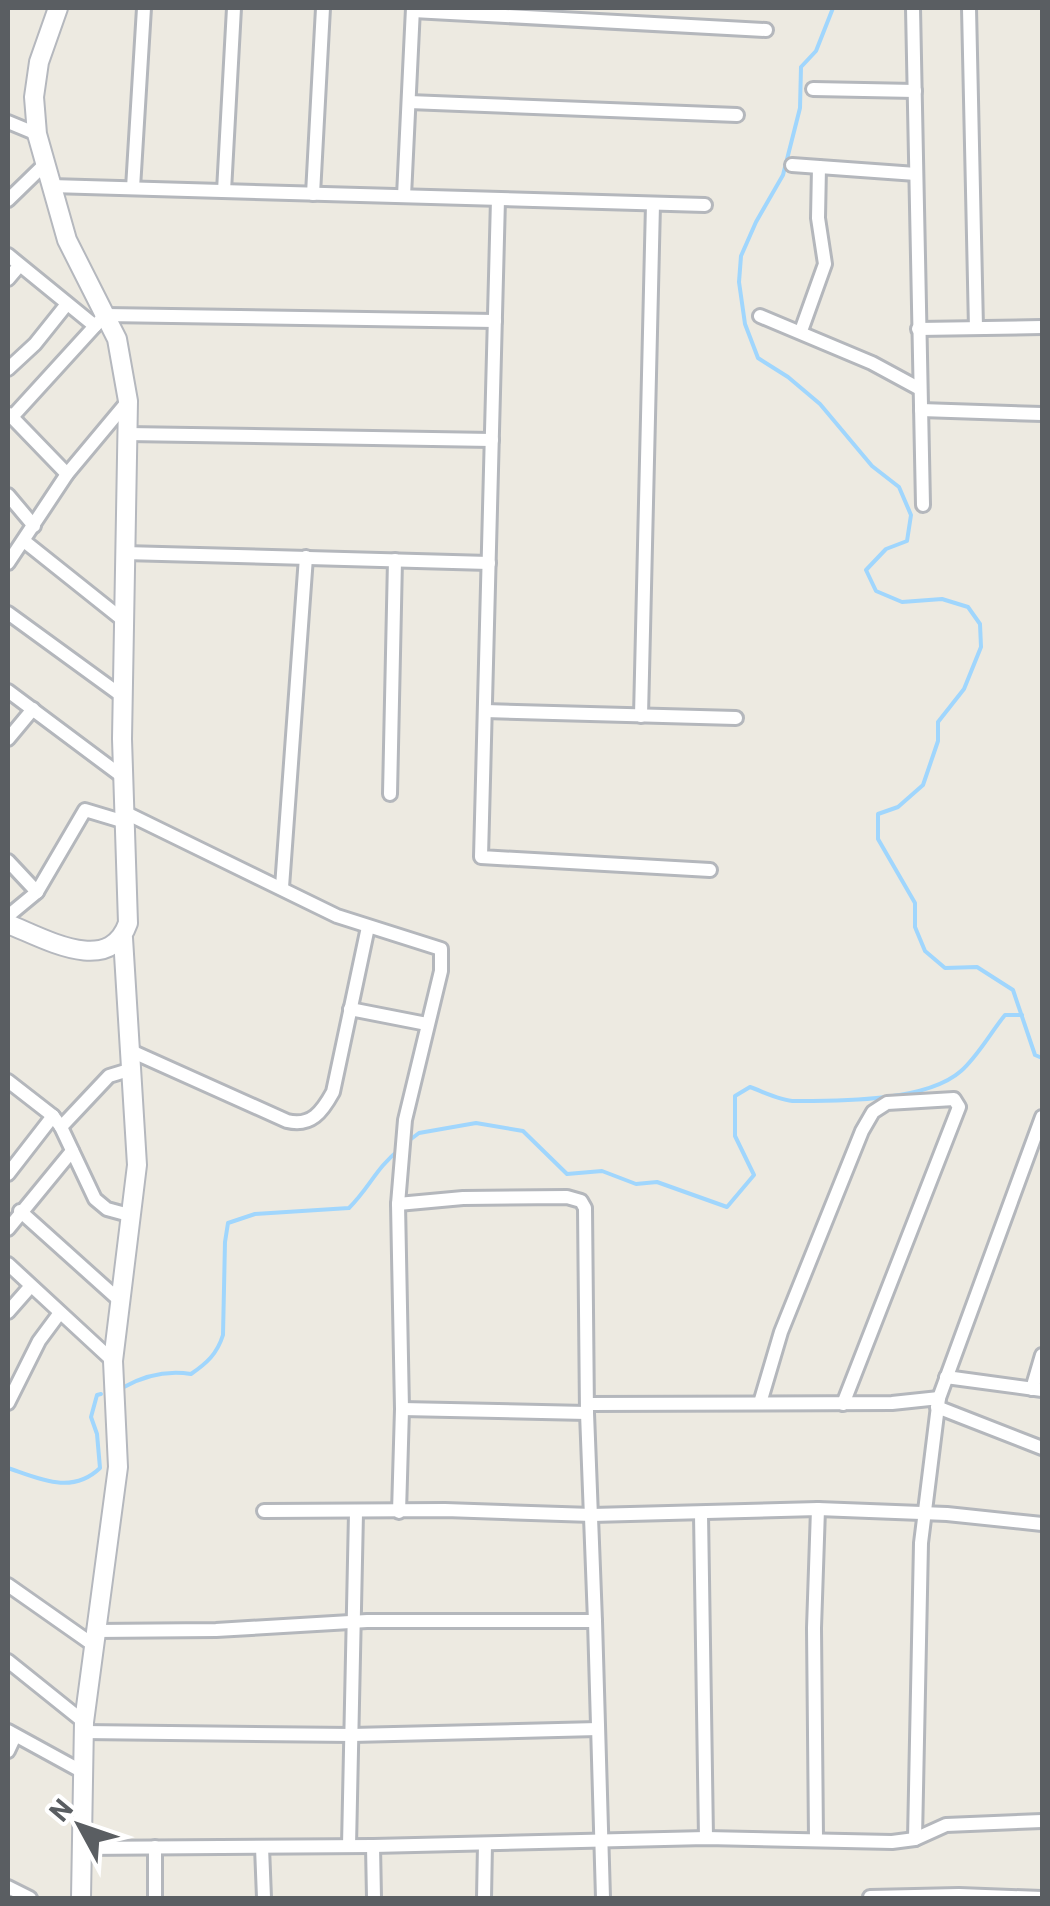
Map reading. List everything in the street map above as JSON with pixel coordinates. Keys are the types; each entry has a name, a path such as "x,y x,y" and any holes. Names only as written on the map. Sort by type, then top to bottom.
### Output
{"main road":[{"path":"58,8 39,62 34,97 37,134 67,240 100,320 120,352 128,401 122,696 128,923 123,938 137,1165 113,1361 118,1467 83,1727 81,1898"},
{"path":"8,924 78,950 109,950 123,938"}],"street":[{"path":"133,188 144,8"},
{"path":"224,191 234,8"},
{"path":"313,194 322,8"},
{"path":"914,8 923,505"},
{"path":"969,8 976,328"},
{"path":"404,196 413,9 766,30"},
{"path":"813,89 915,91"},
{"path":"409,102 737,115"},
{"path":"8,122 37,134"},
{"path":"8,200 44,165"},
{"path":"792,165 916,174"},
{"path":"801,331 825,264 818,218 819,167"},
{"path":"50,186 706,205"},
{"path":"498,199 481,857 710,870"},
{"path":"641,716 653,204"},
{"path":"8,255 67,304 100,320 495,321"},
{"path":"8,279 19,266"},
{"path":"8,369 35,344 67,304"},
{"path":"760,316 801,331 920,389"},
{"path":"68,474 10,415 100,320"},
{"path":"918,329 1042,327"},
{"path":"8,563 68,474 128,401"},
{"path":"920,410 1042,414"},
{"path":"127,434 492,440"},
{"path":"8,495 34,526"},
{"path":"24,541 123,620"},
{"path":"124,553 489,562"},
{"path":"282,887 306,558"},
{"path":"390,794 395,560"},
{"path":"8,613 122,696"},
{"path":"8,691 123,777"},
{"path":"8,739 33,709"},
{"path":"485,711 736,718"},
{"path":"8,916 37,892 85,810 124,817 338,916 442,949 441,971 405,1120 398,1204 402,1409 399,1512"},
{"path":"8,861 37,892"},
{"path":"8,1174 57,1121 132,1060 299,1124 309,1122 323,1110 333,1092 368,927"},
{"path":"350,1009 427,1024"},
{"path":"8,1081 57,1121 101,1206 129,1215"},
{"path":"760,1403 782,1332 873,1112 886,1103 954,1099 959,1107 843,1404"},
{"path":"916,1839 922,1513 938,1402 1042,1117"},
{"path":"8,1229 72,1151"},
{"path":"398,1204 463,1198 567,1197 581,1202 585,1208 587,1409 603,1898 610,1898"},
{"path":"20,1212 118,1298"},
{"path":"8,1264 113,1361"},
{"path":"8,1312 30,1287"},
{"path":"8,1404 39,1341 59,1314"},
{"path":"946,1377 1037,1389 1042,1355"},
{"path":"402,1409 938,1402 1042,1448"},
{"path":"816,1838 814,1628 818,1509"},
{"path":"264,1511 445,1510 592,1516 818,1509 1042,1524"},
{"path":"350,1846 356,1513"},
{"path":"701,1514 706,1838"},
{"path":"8,1585 93,1638 352,1622 595,1620"},
{"path":"8,1661 83,1727 352,1735 598,1729"},
{"path":"8,1751 11,1734 81,1771"},
{"path":"80,1848 706,1838 872,1842 916,1839 946,1824 1042,1821"},
{"path":"484,1898 485,1844"},
{"path":"374,1846 374,1898"},
{"path":"262,1847 264,1898"},
{"path":"155,1848 155,1898"},
{"path":"8,1887 30,1898"},
{"path":"870,1897 1042,1898"}],"waterway":[{"path":"833,8 816,51 801,67 800,108 783,175 741,256 739,282 745,324 758,358 820,404 872,466 899,487 911,515 907,541 886,549 866,570 876,591 902,602 942,599 968,607 980,624 981,647 964,689 938,722 938,741 923,785 898,807 878,814 878,839 915,903 915,927 925,951 945,968 977,967 1013,990 1035,1055 1042,1058"},
{"path":"407,1142 419,1133 476,1123 523,1131 567,1174 602,1171 636,1184 657,1182 727,1207 754,1175 735,1136 735,1096 750,1087 790,1101 835,1101 881,1098 926,1089 961,1071 1005,1015 1022,1015"},
{"path":"122,1388 155,1375 191,1374 214,1353 223,1335 228,1223 255,1214 349,1208 400,1149"},
{"path":"8,1468 67,1483 100,1468 91,1417 97,1395 101,1394"}]}
